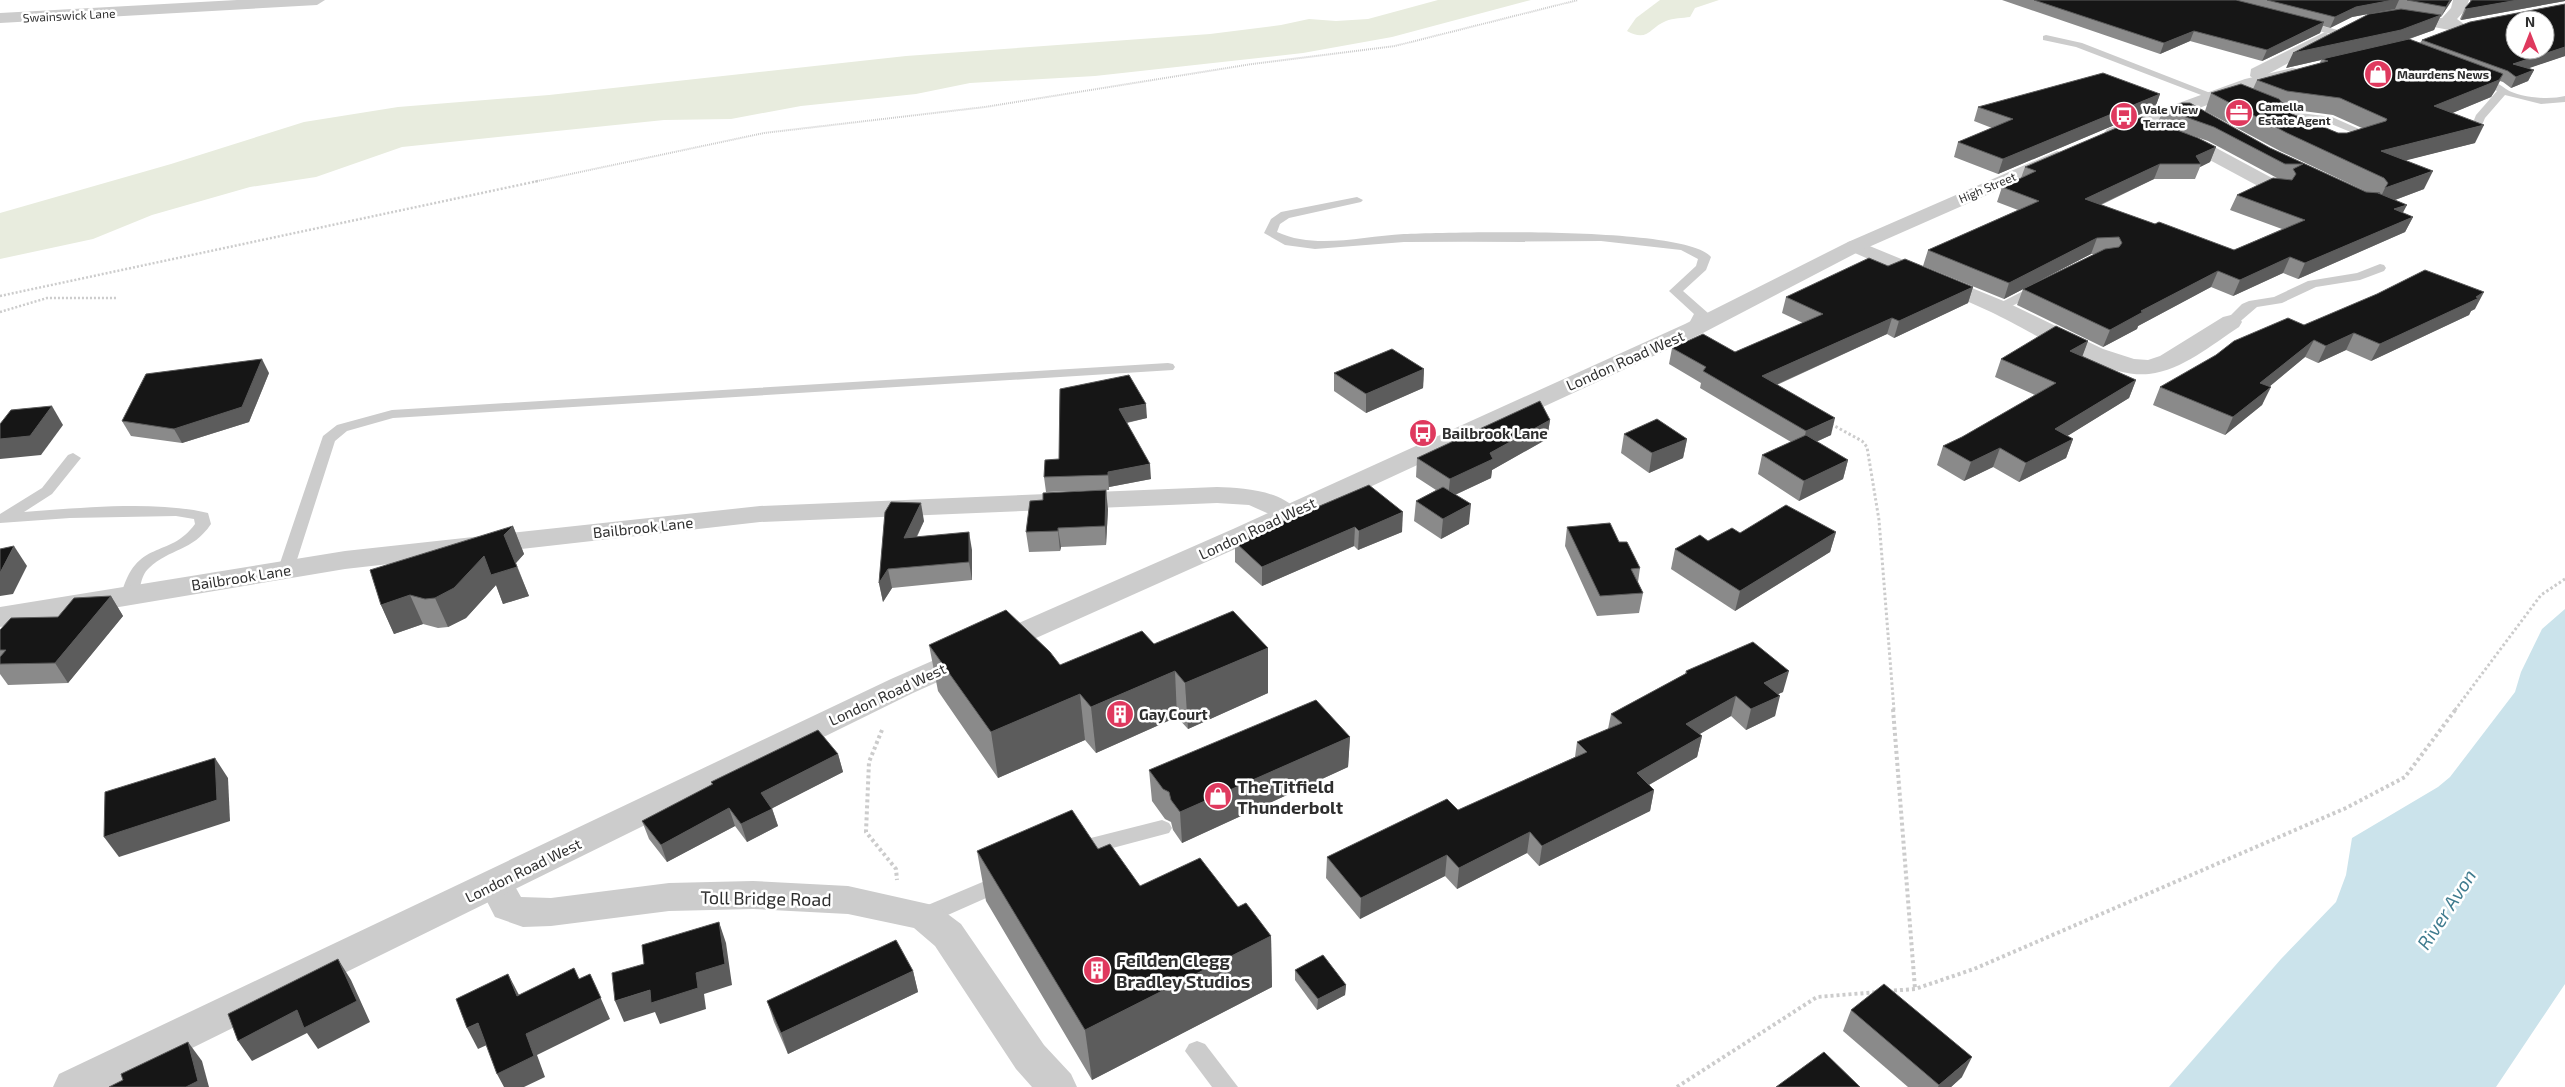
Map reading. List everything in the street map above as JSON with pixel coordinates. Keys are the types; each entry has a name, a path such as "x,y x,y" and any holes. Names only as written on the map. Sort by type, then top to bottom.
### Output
{"street":[{"name":"Swainswick Lane","path":"0,18 317,0"},
{"path":"2461,0 2458,9 2449,19 2464,25"},
{"path":"2384,17 2402,16 2464,25"},
{"path":"2266,79 2258,76 2257,73 2350,25"},
{"path":"2426,40 2464,25"},
{"path":"2093,142 2136,123 2183,106 2266,79 2314,68"},
{"path":"2183,106 2208,122"},
{"path":"2136,123 2200,147 2278,189"},
{"name":"High Street","path":"1702,325 1855,246 2075,149"},
{"path":"1855,246 1998,308 2104,357 2130,366 2148,367 2164,363 2231,322"},
{"name":"London Road West","path":"73,1087 902,686 1287,514 1702,325"},
{"name":"Bailbrook Lane","path":"0,617 345,560 760,514 1217,495 1244,496 1266,500 1287,514"},
{"name":"Toll Bridge Road","path":"496,884 508,908 523,913 551,912 669,898 753,894 848,900 924,916 948,935 1030,1057 1057,1087"}],"lane":[{"path":"2290,22 2335,32"},
{"path":"2046,38 2079,45 2219,94 2242,99"},
{"path":"2469,74 2486,80 2502,91 2540,102 2554,103 2565,99"},
{"path":"2475,130 2477,118 2497,101 2502,91"},
{"path":"2289,128 2272,111 2328,119 2372,137 2354,142"},
{"path":"1356,200 1285,214 1275,222 1270,233 1288,242 1316,245 1404,238 1601,238 1684,247 1705,257 1702,267 1675,291 1700,313 1702,325"},
{"path":"2231,322 2246,307 2254,304 2277,300 2313,284 2360,276 2380,268"},
{"path":"1998,308 2052,281"},
{"path":"286,569 328,439 342,428 392,414 1168,368"},
{"path":"1,520 47,492 73,458"},
{"path":"1,520 70,513 176,511 202,516 204,524 186,543 157,556 138,570 129,596"},
{"path":"1056,859 1082,848 1162,828"},
{"path":"924,916 1020,874"},
{"path":"1197,1051 1226,1087"}],"path":[{"path":"0,296 764,133 985,107 1252,64 1395,46 1578,0"},
{"path":"0,312 47,298 116,298"},
{"path":"1828,422 1862,441 1867,446 1880,520 1885,618 1915,989"},
{"path":"1677,1087 1817,997 1915,989 1974,969 2346,808 2405,777 2541,595 2565,579"},
{"path":"882,728 868,762 866,832 896,869"}],"shaded area":[{"path":"1438,0 1531,0 1392,37 1303,53 1095,76 970,83 916,94 801,106 731,119 664,120 402,147 316,177 250,187 152,215 93,239 0,259 0,213 171,164 304,122 398,107 549,95 906,56 1210,34 1281,25 1309,19 1336,21 1368,19"},
{"path":"1660,0 1719,0 1695,8 1690,17 1666,21 1644,35 1627,31 1636,18"}],"water":[{"name":"River Avon","path":"2565,609 2565,984 2496,1087 2169,1087 2281,959 2336,902 2346,875 2352,838 2438,787 2450,777 2515,692 2521,672 2542,629"}],"building":[{"path":"2034,0 2236,0 2324,22 2267,50 2194,31 2164,43"},
{"path":"2267,0 2393,0 2356,7 2335,17"},
{"path":"2407,0 2450,0 2446,7"},
{"path":"2472,0 2518,0 2466,9"},
{"path":"2565,4 2565,47 2555,50 2555,10 2533,10"},
{"path":"2401,9 2441,15 2401,30 2293,53 2369,14"},
{"path":"2505,15 2505,60 2525,60 2513,64 2534,70 2516,77 2508,71 2422,40 2470,22"},
{"path":"2409,39 2503,74 2499,80 2434,106 2484,125 2381,151 2433,171 2385,188 2388,183 2384,178 2287,133 2211,93 2241,84 2279,99 2292,114 2338,133 2347,133 2386,121 2387,119 2340,98 2287,91 2257,80 2328,61 2322,59"},
{"path":"2103,73 2160,94 2003,159 1958,142 2013,119 1978,107"},
{"path":"2182,103 2190,103 2270,148 2366,192 2380,193 2378,193 2407,205 2394,209 2413,217 2305,263 2290,257 2240,280 2218,271 2141,311 2143,312 2110,330 2023,289 2105,249 2119,247 2122,243 2119,237 2097,238 2009,283 1928,250 2039,201 2002,187 2036,171 2025,167 2142,117 2198,138 2216,147 2196,156 2201,164 2160,164 2085,199 2155,224 2159,222 2234,250 2305,220 2237,195 2273,178 2292,180 2296,174 2293,169 2303,164 2285,164 2214,127 2163,109"},
{"path":"1869,258 1888,266 1905,259 1973,287 1899,321 1892,318 1762,376 1835,418 1806,431 1703,371 1706,367 1672,348 1703,334 1735,352 1823,314 1786,297"},
{"path":"2425,270 2484,292 2476,297 2479,298 2380,344 2354,333 2326,346 2314,340 2260,383 2271,387 2233,417 2160,387 2216,355 2234,341 2288,318 2304,325 2377,294"},
{"path":"2056,326 2088,341 2070,351 2136,380 2055,429 2073,439 2026,463 2000,448 1971,462 1943,446 2056,383 2001,359"},
{"path":"1392,349 1424,369 1366,394 1334,373"},
{"path":"262,359 242,407 174,429 122,421 146,374"},
{"path":"1129,375 1146,404 1119,409 1150,464 1108,472 1108,475 1044,477 1045,460 1059,459 1060,389"},
{"path":"1540,401 1550,420 1490,453 1493,459 1450,479 1417,458"},
{"path":"52,406 30,436 0,439 0,424 11,410"},
{"path":"1657,419 1687,439 1652,453 1624,434"},
{"path":"1806,435 1848,460 1804,481 1762,455"},
{"path":"1369,485 1403,512 1359,531 1355,527 1262,567 1235,542"},
{"path":"1443,487 1471,504 1443,519 1416,501"},
{"path":"1106,490 1105,526 1058,528 1058,531 1026,532 1030,501 1043,500 1043,493"},
{"path":"891,502 921,503 904,538 969,532 969,562 888,569 879,583 885,512"},
{"path":"1786,505 1836,532 1740,591 1675,549 1700,535 1708,541 1732,528 1740,533"},
{"path":"1610,523 1619,542 1627,542 1640,568 1631,569 1643,593 1600,596 1567,527"},
{"path":"513,526 504,535 517,567 491,575 484,556 454,588 435,598 425,599 410,595 381,605 370,570"},
{"path":"14,546 0,573 0,549"},
{"path":"111,596 55,663 0,664 0,657 6,650 0,650 0,630 11,618 58,617 74,598"},
{"path":"1006,610 1050,652 1060,665 1142,631 1154,644 1233,611 1268,648 1185,683 1175,671 1091,707 1080,694 991,732 929,645"},
{"path":"1753,642 1789,671 1764,683 1780,696 1751,709 1736,696 1686,724 1702,736 1637,773 1654,790 1542,846 1530,832 1459,868 1447,855 1361,898 1327,857 1447,799 1458,810 1587,752 1577,742 1622,723 1611,714 1687,673 1686,671"},
{"path":"1316,700 1350,737 1180,812 1171,800 1169,792 1163,789 1149,770"},
{"path":"818,730 838,754 761,793 772,809 741,824 729,808 661,845 642,821 713,784 711,782"},
{"path":"215,758 217,800 104,837 105,792"},
{"path":"1072,810 1098,849 1110,844 1140,886 1200,858 1238,907 1246,903 1271,936 1085,1030 977,851"},
{"path":"719,922 725,964 696,973 698,988 651,1003 650,990 615,1001 612,973 644,964 642,945"},
{"path":"896,940 913,971 781,1033 767,1001"},
{"path":"1323,955 1346,985 1318,999 1295,970"},
{"path":"338,959 357,1001 304,1028 297,1010 238,1041 228,1014"},
{"path":"574,968 579,979 590,974 601,998 526,1034 534,1056 497,1074 478,1023 467,1028 456,999 508,974 517,996"},
{"path":"1884,984 1972,1057 1939,1085 1851,1010"},
{"path":"188,1042 198,1081 186,1087 109,1087 123,1080 121,1074"},
{"path":"1824,1052 1860,1087 1776,1087"}],"place":[{"name":"Maurdens News","path":"2378,74"},
{"name":"Camella Estate Agent","path":"2239,113"},
{"name":"Vale View Terrace","path":"2124,116"},
{"name":"Bailbrook Lane","path":"1423,433"},
{"name":"Gay Court","path":"1120,714"},
{"name":"The Titfield Thunderbolt","path":"1218,796"},
{"name":"Feilden Clegg Bradley Studios","path":"1097,970"}]}
